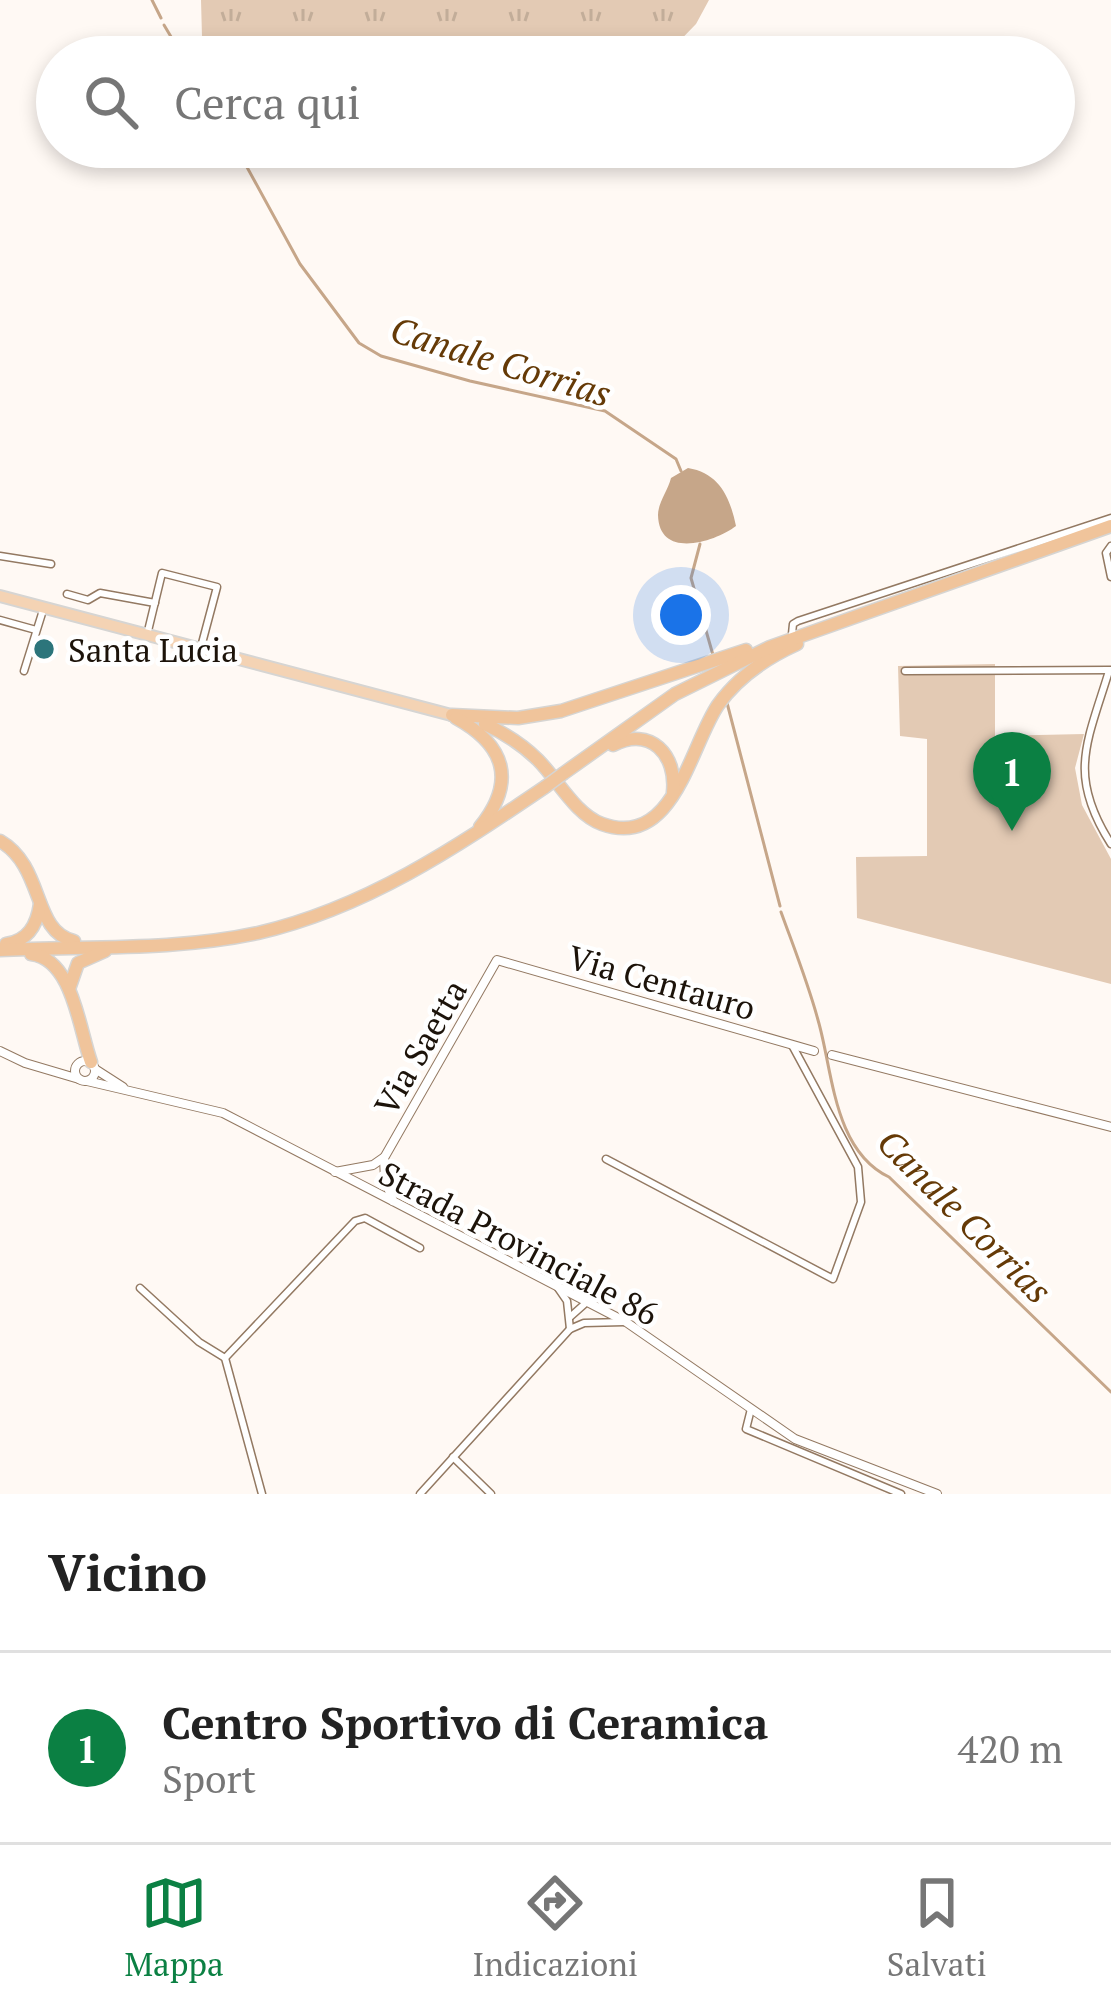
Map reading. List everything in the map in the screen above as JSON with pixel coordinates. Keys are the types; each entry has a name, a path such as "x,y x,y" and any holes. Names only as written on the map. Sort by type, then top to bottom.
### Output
{"highway":[{"path":"452,716 518,718 561,711 702,672 793,634 1111,526"},
{"path":"720,664 837,627 1111,526"},
{"path":"770,647 860,612"},
{"path":"485,724 528,751 580,809 603,824 625,827 646,822 673,795 728,692 763,662 837,627"},
{"path":"69,993 74,968 102,951 260,932 330,911 394,882 545,787 702,672"},
{"path":"452,716 491,742 502,768 496,805 486,824"},
{"path":"565,772 585,765 615,743 639,738 667,754 674,772 673,795"},
{"path":"0,841 26,864 52,929 68,941 159,943"},
{"path":"0,950 26,936 36,923 40,903"},
{"path":"0,950 159,943"},
{"path":"0,950 44,956 56,965 83,1040 85,1065"}],"main road":[{"path":"0,596 485,724"}],"street":[{"path":"793,634 798,621 1111,526"},
{"path":"1111,546 1106,553 1111,577"},
{"path":"0,556 51,564"},
{"path":"147,635 163,573 217,587 201,649"},
{"path":"67,594 88,600 100,592 155,604"},
{"path":"23,671 44,607"},
{"path":"0,620 36,630"},
{"path":"905,671 1110,669 1082,770 1087,796 1111,844"},
{"name":"Via Centauro","path":"497,960 814,1051"},
{"name":"Via Saetta","path":"394,1201 384,1158 497,960"},
{"path":"606,1159 833,1279 861,1202 857,1167 793,1045"},
{"name":"Strada Provinciale 86","path":"0,1051 83,1080 223,1113 626,1322 795,1439 937,1494"},
{"path":"814,1051 1111,1127"},
{"path":"52,1071 85,1065"},
{"path":"83,1080 85,1065"},
{"path":"83,1080 85,1065"},
{"name":"Strada Provinciale 86","path":"85,1065 130,1090"},
{"name":"Via Saetta","path":"335,1172 373,1165 384,1158"},
{"path":"366,1188 373,1165"},
{"path":"366,1188 383,1169"},
{"path":"225,1358 355,1221 365,1218 420,1248"},
{"path":"556,1285 566,1301 570,1329"},
{"path":"140,1288 186,1331 225,1358 262,1494"},
{"path":"569,1317 588,1301"},
{"path":"584,1323 588,1301"},
{"path":"420,1494 570,1329 584,1323 626,1322"},
{"path":"751,1408 746,1429 901,1494"},
{"path":"453,1457 491,1494"}],"green space":[{"path":"201,0 709,0 684,36 202,36"},
{"path":"995,664 995,736 1084,734 1075,768 1082,805 1111,859 1111,984 857,918 856,857 927,856 927,739 900,736 898,666"}],"shaded area":[{"path":"688,468 708,475 721,488 736,526 702,541 668,538 661,529 660,506 671,478"}],"waterway":[{"name":"Canale Corrias","path":"152,0 161,18"},
{"name":"Canale Corrias","path":"164,25 171,36"},
{"name":"Canale Corrias","path":"247,168 300,264 359,343 381,356 470,381 605,411 676,459 681,471"},
{"name":"Canale Corrias","path":"700,544 691,578 713,655"},
{"name":"Canale Corrias","path":"726,699 780,906"},
{"name":"Canale Corrias","path":"781,912 814,1006 838,1108 856,1148 1111,1392"}],"place":[{"name":"Santa Lucia","path":"44,649"},
{"name":"Centro Sportivo di Ceramica","path":"1012,831"}]}
